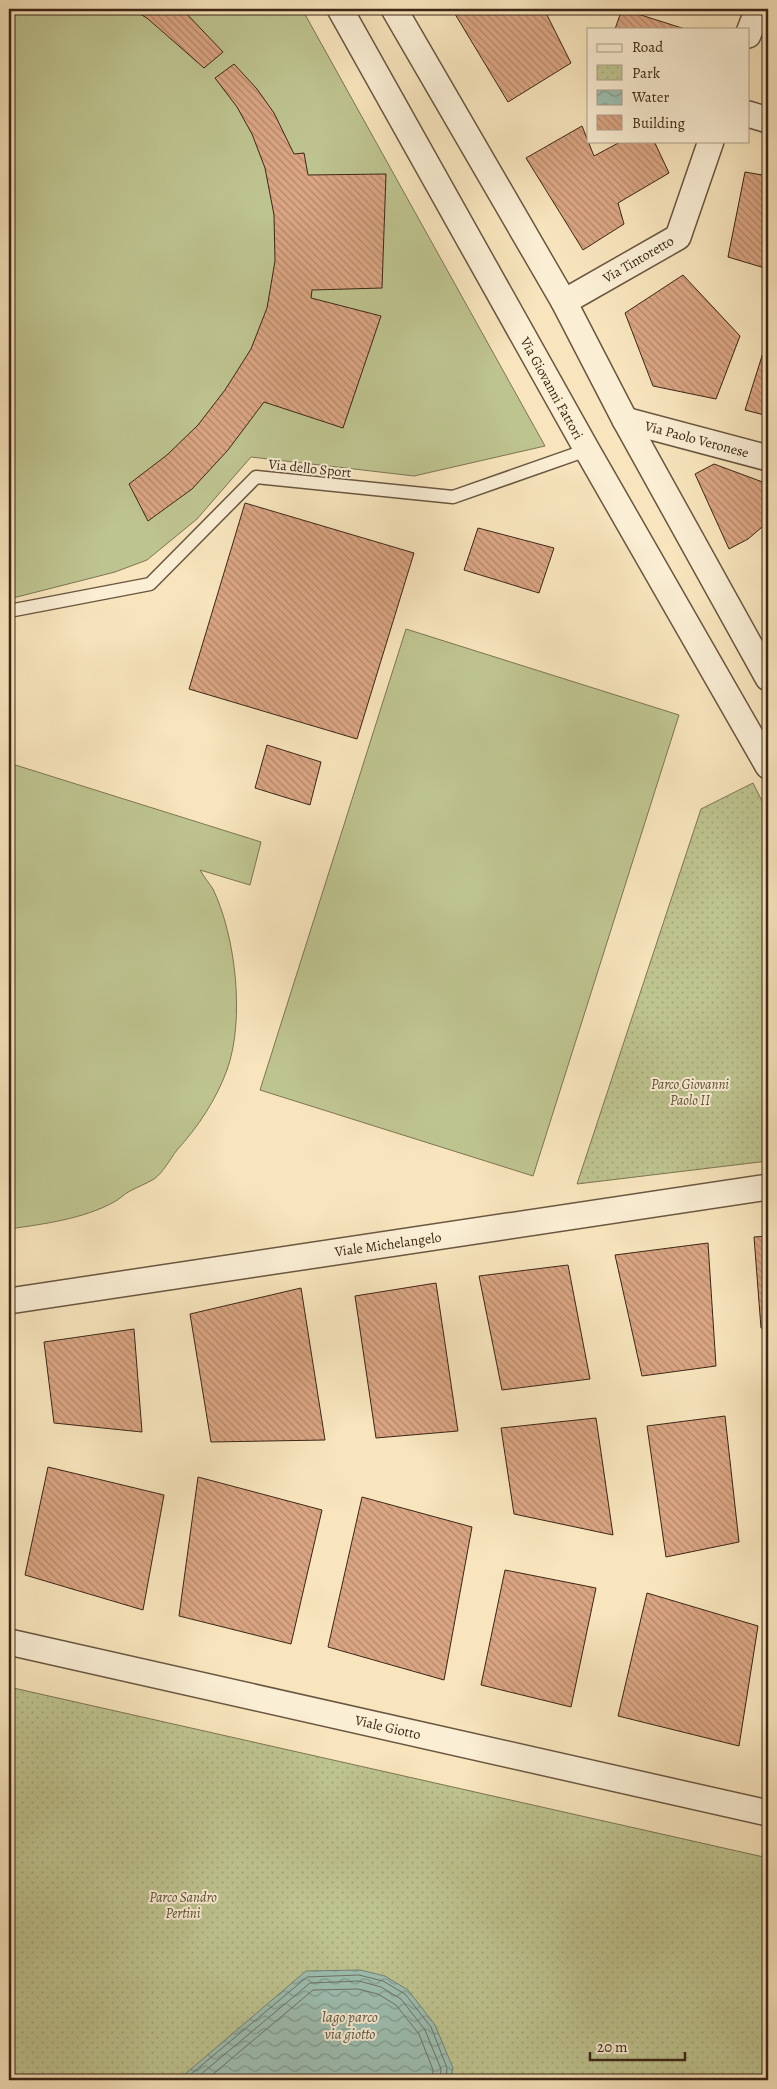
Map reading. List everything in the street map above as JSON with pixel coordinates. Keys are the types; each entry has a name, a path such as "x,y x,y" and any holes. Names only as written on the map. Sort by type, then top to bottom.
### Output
{"street":[{"name":"Via Giovanni Fattori","path":"340,9 587,450 768,766"},
{"path":"394,9 564,302 625,420 768,678"},
{"path":"750,30 758,9"},
{"path":"750,115 768,120"},
{"name":"Via Tintoretto","path":"564,302 678,237 711,142"},
{"name":"Via Paolo Veronese","path":"625,420 768,458"},
{"name":"Viale Michelangelo","path":"9,1301 768,1187"},
{"name":"Viale Giotto","path":"9,1642 768,1813"}],"lane":[{"name":"Via dello Sport","path":"9,611 150,584 256,477 453,497 587,450"}],"green space":[{"path":"9,9 302,9 545,446 414,476 251,457 197,519 147,560 115,572 9,599"},
{"path":"406,629 679,715 533,1176 260,1090"},
{"path":"9,763 261,842 250,885 200,870 213,889 221,909 232,954 237,1003 233,1050 218,1092 206,1113 154,1179 128,1192 114,1202 89,1213 63,1220 9,1229"},
{"name":"Parco Giovanni Paolo II","path":"753,783 768,813 768,1161 577,1184 701,809"},
{"name":"Parco Sandro Pertini","path":"9,1687 768,1858 768,2080 9,2080"}],"water":[{"name":"lago parco via giotto","path":"360,1970 385,1976 408,1990 435,2025 453,2068 450,2080 178,2080 306,1971"}],"building":[{"path":"131,9 182,9 223,52 204,68 147,18"},
{"path":"452,9 544,9 571,63 508,102"},
{"path":"622,9 682,28 615,28"},
{"path":"234,64 257,89 274,113 294,154 304,153 308,175 386,174 382,288 312,290 311,298 381,316 343,428 264,402 228,450 192,489 148,521 129,484 167,455 198,425 225,390 251,349 267,308 275,261 274,215 265,168 252,134 237,107 215,78"},
{"path":"582,126 594,156 620,142 654,142 669,173 618,203 624,224 583,250 526,158"},
{"path":"745,172 768,176 768,269 728,257"},
{"path":"683,275 740,336 716,399 653,386 625,313"},
{"path":"768,340 768,416 745,410"},
{"path":"714,464 768,484 768,522 748,539 729,549 695,474"},
{"path":"245,503 414,553 357,739 189,689"},
{"path":"478,528 554,548 539,593 464,570"},
{"path":"267,745 321,762 310,805 255,788"},
{"path":"768,1236 768,1328 761,1328 754,1237"},
{"path":"708,1243 716,1366 642,1376 615,1255"},
{"path":"568,1265 590,1379 502,1390 479,1276"},
{"path":"436,1283 458,1431 376,1438 355,1296"},
{"path":"301,1288 325,1440 211,1442 190,1314"},
{"path":"134,1329 142,1432 54,1423 44,1342"},
{"path":"766,1361 768,1361 768,1396"},
{"path":"725,1416 739,1542 666,1557 647,1426"},
{"path":"596,1418 613,1535 514,1514 501,1428"},
{"path":"48,1467 164,1495 143,1610 25,1575"},
{"path":"198,1477 322,1510 291,1644 179,1616"},
{"path":"362,1497 472,1527 444,1680 328,1647"},
{"path":"505,1570 596,1588 571,1707 481,1685"},
{"path":"647,1593 758,1626 739,1746 618,1716"}]}
